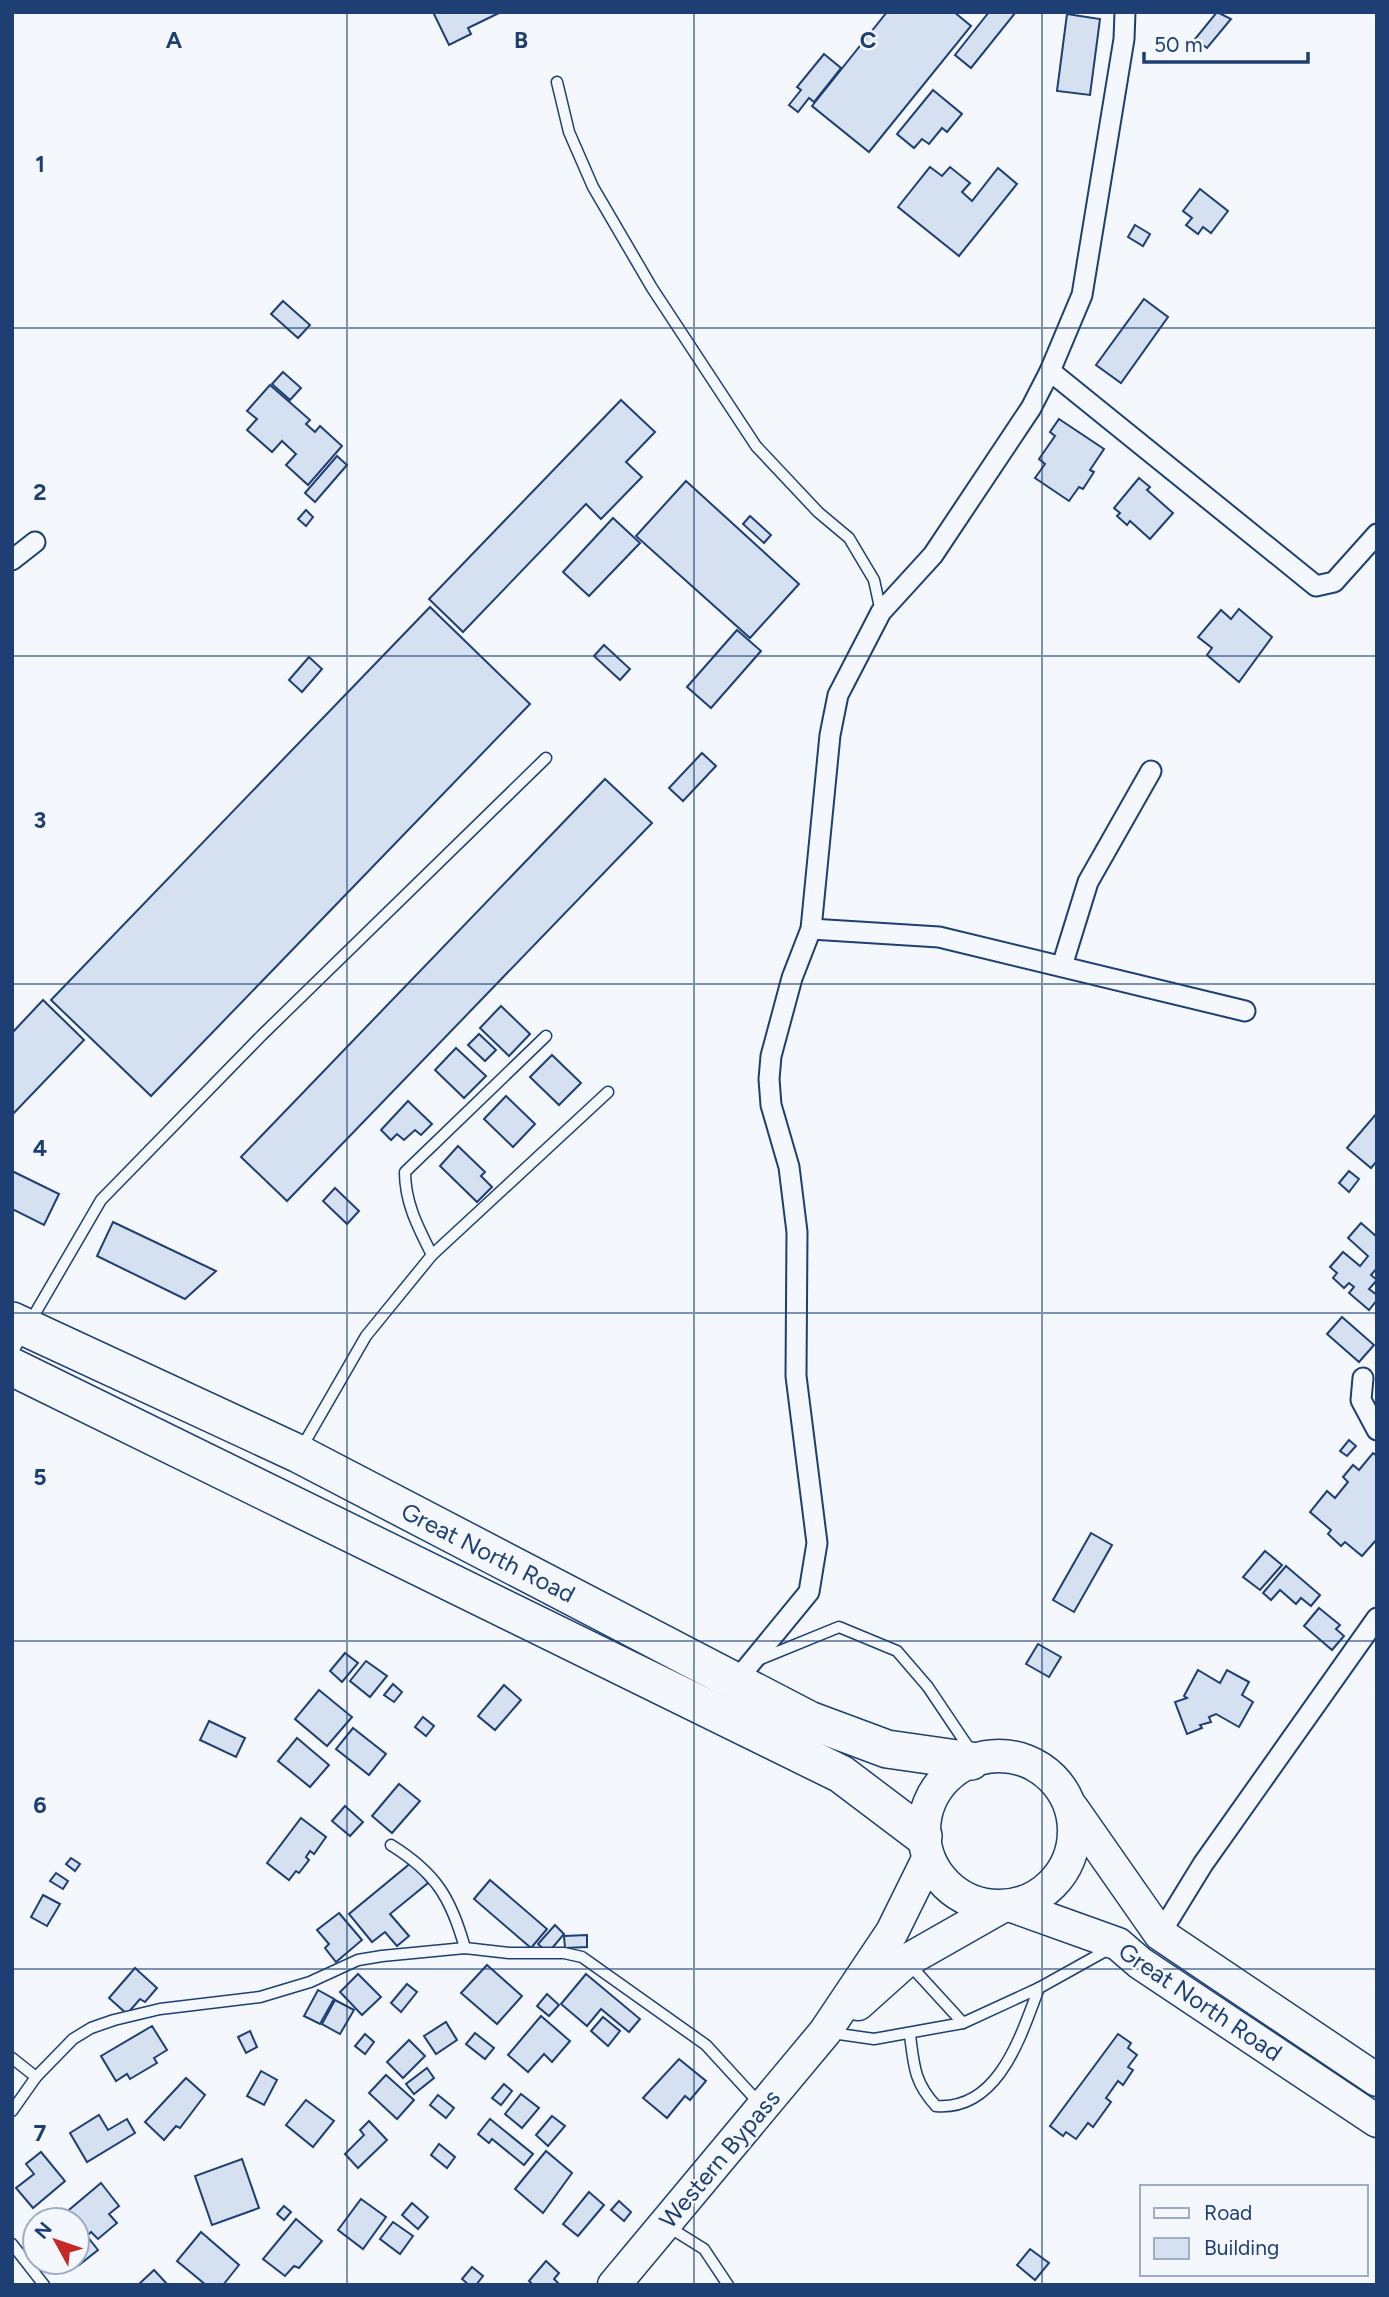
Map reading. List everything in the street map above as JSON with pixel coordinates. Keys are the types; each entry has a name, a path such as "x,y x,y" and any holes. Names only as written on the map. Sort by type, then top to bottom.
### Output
{"highway":[{"name":"Great North Road","path":"17,1334 299,1454 743,1672 809,1720 887,1749 974,1760"},
{"name":"Great North Road","path":"12,1367 841,1774 926,1847"}],"main road":[{"path":"1007,1756 1037,1765 1053,1778 1070,1804 1073,1843 1064,1868 1036,1896 1006,1906 962,1898 942,1881 926,1847 926,1813 935,1791 951,1773 974,1760 1007,1756"},
{"name":"Great North Road","path":"1070,1804 1160,1934 1377,2080"},
{"name":"Western Bypass","path":"614,2285 825,2032 892,1932 926,1847"},
{"name":"Western Bypass","path":"825,2032 906,1961 1006,1906"},
{"name":"Great North Road","path":"1006,1906 1118,1944 1152,1970 1377,2122"}],"street":[{"path":"743,1672 809,1592 817,1543 796,1376 797,1232 789,1167 771,1105 769,1079 771,1056 792,978 811,929 830,735 838,695 881,612 933,555 1031,408 1082,295 1124,39 1125,12"},
{"path":"1050,371 1316,586 1334,582 1377,534"},
{"path":"12,560 35,542"},
{"path":"1062,966 1088,882 1152,771"},
{"path":"811,929 939,937 1245,1011"},
{"path":"1363,1378 1361,1400 1377,1430"},
{"path":"1160,1934 1203,1864 1377,1618"}],"lane":[{"path":"557,82 569,132 593,187 652,288 756,446 818,512 849,538 874,580 881,612"},
{"path":"17,1334 102,1200 262,1035 546,758"},
{"path":"432,1255 412,1217 405,1192 405,1172 546,1036"},
{"path":"299,1454 366,1336 432,1255 608,1092"},
{"path":"743,1672 839,1627 897,1651 928,1686 974,1760"},
{"path":"391,1846 409,1857 443,1889 455,1912 466,1948"},
{"path":"825,2032 874,2039 910,2035 962,2023 1039,1988 1118,1944"},
{"path":"12,2111 36,2077 73,2039 91,2028 160,2009 273,1994 359,1960 466,1948 509,1953 564,1953 582,1957 706,2045 744,2082 763,2108"},
{"path":"906,1961 962,2023"},
{"path":"910,2035 914,2070 921,2090 936,2106 954,2108 976,2096 1009,2063 1039,1988"},
{"path":"12,2058 36,2077"},
{"path":"666,2225 704,2249 728,2285"},
{"path":"12,2244 44,2285"}],"building":[{"path":"433,12 501,12 468,28 471,34 449,45"},
{"path":"887,12 954,12 971,26 869,152 812,106"},
{"path":"989,12 1016,12 971,68 955,55"},
{"path":"1217,12 1231,19 1207,48 1195,39"},
{"path":"1067,14 1100,19 1090,95 1057,91"},
{"path":"824,54 841,68 814,102 809,98 798,112 789,105 801,90 797,87"},
{"path":"933,90 962,114 947,132 942,128 929,144 922,139 914,148 897,134"},
{"path":"930,167 942,176 950,167 970,183 962,192 972,201 998,168 1017,184 959,256 898,207"},
{"path":"1200,189 1228,211 1211,233 1203,227 1198,234 1186,225 1192,218 1183,211"},
{"path":"1135,225 1150,234 1143,246 1128,237"},
{"path":"1144,299 1168,317 1121,383 1096,365"},
{"path":"283,301 310,325 298,338 271,314"},
{"path":"283,372 301,388 290,400 272,384"},
{"path":"270,385 310,420 306,424 315,432 320,426 342,446 308,485 286,465 296,454 282,441 272,452 247,430 257,419 247,411"},
{"path":"621,400 655,432 626,462 642,477 601,519 586,504 463,632 429,599"},
{"path":"1059,419 1104,449 1090,470 1094,472 1083,489 1079,487 1069,501 1035,478 1045,464 1039,459 1055,436 1050,432"},
{"path":"337,456 347,465 315,502 305,493"},
{"path":"1139,478 1150,487 1147,490 1173,513 1150,539 1130,521 1127,525 1117,516 1120,513 1114,508"},
{"path":"686,481 799,584 750,638 636,536"},
{"path":"306,510 313,517 306,526 298,519"},
{"path":"750,516 771,535 764,543 743,524"},
{"path":"613,518 640,543 589,596 563,572"},
{"path":"430,607 530,704 151,1096 51,1000"},
{"path":"1239,609 1272,637 1239,682 1207,655 1212,648 1198,637 1221,610 1231,619"},
{"path":"737,630 761,651 711,708 687,687"},
{"path":"604,645 630,669 620,680 594,656"},
{"path":"309,657 322,669 302,692 289,680"},
{"path":"702,753 716,766 683,801 669,788"},
{"path":"605,779 652,823 287,1201 241,1157"},
{"path":"43,1000 84,1040 12,1115 12,1033"},
{"path":"501,1006 530,1034 509,1056 480,1028"},
{"path":"479,1034 496,1050 485,1061 468,1045"},
{"path":"456,1048 486,1076 464,1098 435,1070"},
{"path":"552,1055 581,1083 559,1105 530,1077"},
{"path":"506,1096 535,1124 513,1147 484,1119"},
{"path":"408,1101 432,1124 421,1135 415,1130 404,1140 397,1134 391,1140 381,1130"},
{"path":"1377,1113 1377,1161 1371,1168 1347,1148"},
{"path":"458,1146 485,1172 481,1176 492,1187 477,1202 440,1166"},
{"path":"12,1171 59,1194 44,1225 12,1209"},
{"path":"1349,1171 1359,1179 1349,1192 1339,1183"},
{"path":"335,1188 359,1211 347,1224 323,1201"},
{"path":"113,1222 216,1271 185,1299 97,1256"},
{"path":"1361,1223 1377,1237 1377,1268 1371,1275 1377,1280 1369,1289 1377,1295 1377,1300 1369,1310 1349,1293 1354,1287 1349,1283 1344,1288 1333,1278 1337,1273 1330,1267 1343,1252 1360,1266 1368,1256 1348,1238"},
{"path":"1342,1317 1374,1345 1359,1362 1327,1334"},
{"path":"1349,1440 1356,1446 1347,1456 1340,1451"},
{"path":"1373,1453 1377,1456 1377,1539 1362,1556 1345,1542 1341,1546 1328,1534 1331,1530 1310,1512 1327,1491 1335,1498 1348,1482 1343,1477 1353,1465 1359,1470"},
{"path":"1091,1533 1112,1545 1074,1612 1053,1600"},
{"path":"1265,1551 1282,1565 1260,1590 1243,1577"},
{"path":"1286,1566 1320,1595 1311,1606 1301,1598 1296,1604 1280,1590 1271,1600 1263,1593"},
{"path":"1319,1608 1340,1625 1336,1629 1344,1636 1332,1650 1304,1626"},
{"path":"1038,1644 1061,1657 1049,1677 1026,1664"},
{"path":"345,1653 358,1663 342,1682 330,1671"},
{"path":"366,1661 387,1676 370,1697 350,1681"},
{"path":"1198,1670 1220,1683 1227,1670 1249,1682 1242,1695 1253,1702 1239,1727 1216,1714 1209,1717 1211,1722 1200,1725 1202,1728 1187,1734 1175,1702 1187,1698 1184,1696"},
{"path":"393,1684 402,1692 394,1702 384,1695"},
{"path":"504,1685 521,1700 495,1730 478,1716"},
{"path":"319,1690 352,1717 327,1746 295,1719"},
{"path":"423,1717 434,1726 426,1736 415,1727"},
{"path":"209,1721 245,1738 236,1757 200,1740"},
{"path":"353,1728 386,1754 369,1775 336,1749"},
{"path":"297,1738 329,1765 310,1787 278,1761"},
{"path":"399,1784 420,1801 392,1833 372,1816"},
{"path":"345,1806 363,1822 350,1836 332,1821"},
{"path":"301,1818 326,1837 314,1854 310,1851 306,1857 309,1860 299,1873 296,1871 289,1880 267,1863"},
{"path":"71,1858 80,1864 75,1871 66,1864"},
{"path":"412,1862 428,1883 390,1914 409,1936 397,1946 385,1932 372,1942 349,1914"},
{"path":"56,1873 68,1881 63,1889 50,1881"},
{"path":"490,1880 547,1929 531,1948 474,1899"},
{"path":"43,1895 60,1904 47,1926 31,1917"},
{"path":"339,1913 362,1940 336,1962 325,1948 329,1944 317,1930"},
{"path":"555,1925 564,1934 548,1953 538,1944"},
{"path":"587,1935 587,1947 565,1948 564,1936"},
{"path":"487,1965 522,1996 497,2024 461,1993"},
{"path":"135,1968 157,1988 145,2002 140,1999 127,2014 109,1998"},
{"path":"358,1974 381,1997 362,2015 340,1992"},
{"path":"586,1974 640,2019 629,2032 601,2009 587,2026 561,2004"},
{"path":"407,1984 417,1992 401,2012 391,2003"},
{"path":"318,1990 334,1999 320,2024 304,2016"},
{"path":"547,1994 559,2005 549,2016 537,2006"},
{"path":"335,2000 354,2010 340,2034 322,2024"},
{"path":"541,2016 570,2041 552,2062 544,2054 528,2072 508,2055"},
{"path":"603,2017 620,2031 608,2046 591,2031"},
{"path":"446,2022 457,2040 436,2054 424,2036"},
{"path":"152,2026 167,2050 154,2058 157,2063 130,2079 127,2074 116,2081 101,2056"},
{"path":"250,2031 257,2047 246,2053 238,2037"},
{"path":"475,2033 494,2048 485,2059 466,2044"},
{"path":"365,2034 374,2042 365,2054 355,2046"},
{"path":"1118,2034 1131,2043 1128,2048 1137,2055 1128,2067 1133,2070 1123,2085 1118,2081 1106,2098 1111,2102 1093,2127 1088,2123 1076,2139 1066,2132 1063,2136 1050,2126"},
{"path":"409,2040 425,2056 403,2078 387,2062"},
{"path":"679,2059 706,2081 690,2100 685,2096 667,2118 643,2098"},
{"path":"427,2068 434,2078 414,2094 406,2084"},
{"path":"261,2071 277,2080 264,2105 247,2096"},
{"path":"386,2075 414,2100 397,2119 369,2093"},
{"path":"186,2078 205,2095 180,2128 176,2126 164,2140 145,2122"},
{"path":"504,2084 512,2091 501,2105 492,2098"},
{"path":"521,2094 539,2108 522,2128 505,2114"},
{"path":"438,2095 454,2108 446,2118 430,2105"},
{"path":"306,2100 334,2121 313,2147 286,2125"},
{"path":"99,2115 108,2130 127,2119 135,2133 87,2162 70,2133"},
{"path":"552,2116 565,2126 548,2146 536,2135"},
{"path":"490,2119 533,2154 524,2165 492,2139 489,2143 478,2134"},
{"path":"369,2121 387,2140 358,2168 345,2154 364,2135 360,2130"},
{"path":"439,2144 455,2157 447,2168 431,2155"},
{"path":"546,2151 572,2173 543,2213 515,2189"},
{"path":"41,2152 65,2181 35,2206 31,2206 16,2188 34,2174 26,2164"},
{"path":"242,2159 259,2208 212,2225 195,2176"},
{"path":"101,2183 119,2206 109,2214 117,2223 98,2239 91,2232 91,2206 74,2206"},
{"path":"589,2192 604,2205 578,2236 563,2224"},
{"path":"361,2199 386,2217 363,2249 338,2230"},
{"path":"619,2201 631,2212 624,2221 611,2210"},
{"path":"412,2203 428,2217 418,2229 402,2215"},
{"path":"284,2206 291,2212 284,2220 277,2214"},
{"path":"296,2219 322,2241 299,2268 294,2266 285,2276 263,2259"},
{"path":"393,2222 413,2236 400,2254 380,2239"},
{"path":"201,2232 239,2265 223,2285 206,2285 177,2261"},
{"path":"91,2241 98,2250 91,2256"},
{"path":"1030,2249 1049,2263 1035,2280 1017,2265"},
{"path":"546,2261 559,2273 554,2279 560,2285 533,2285 529,2281"},
{"path":"472,2267 483,2276 476,2285 469,2285 462,2279"},
{"path":"154,2270 168,2285 138,2285"}]}
